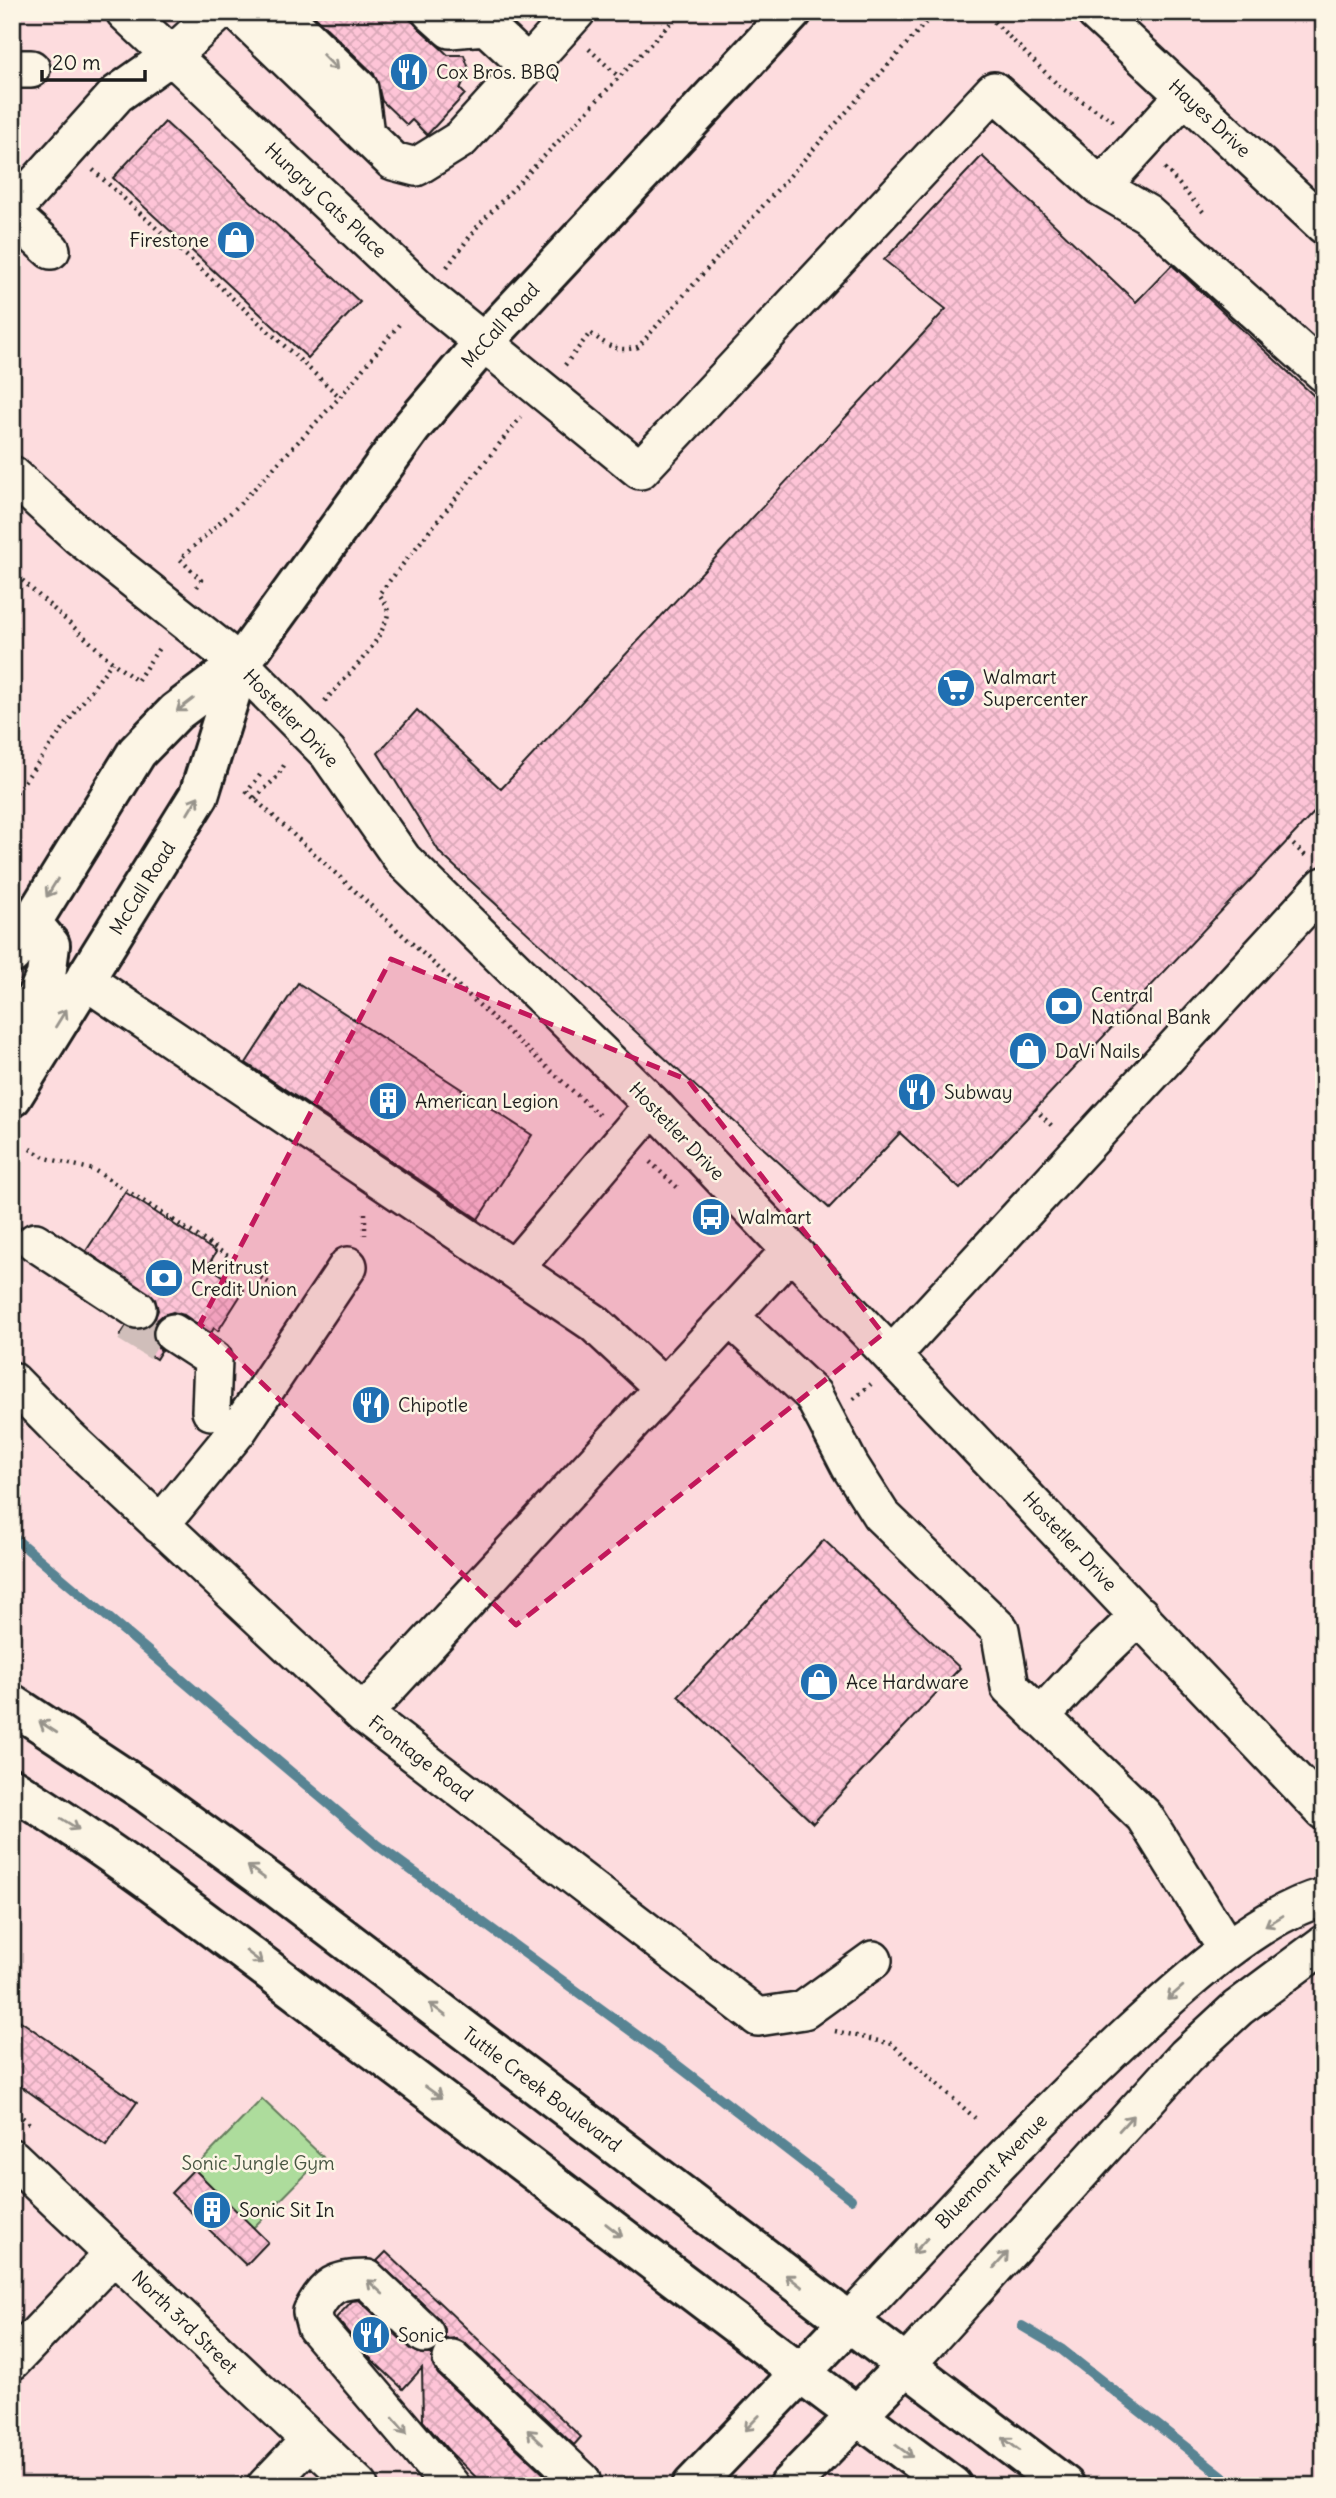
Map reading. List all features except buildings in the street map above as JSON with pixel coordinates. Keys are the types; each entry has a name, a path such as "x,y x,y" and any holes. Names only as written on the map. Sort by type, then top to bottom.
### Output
{"main road":[{"name":"McCall Road","path":"18,929 137,752 176,712 240,664 411,428 484,342 792,12"},
{"name":"McCall Road","path":"12,1097 199,795 240,664"},
{"path":"12,1068 25,1021 46,976 50,945 18,929"},
{"name":"Tuttle Creek Boulevard","path":"12,1704 147,1793 276,1887 1065,2486"},
{"path":"12,1788 82,1832 196,1912 799,2373 952,2486"},
{"name":"Bluemont Avenue","path":"692,2486 849,2322"},
{"path":"788,2486 906,2365"}],"street":[{"name":"Hungry Cats Place","path":"125,12 428,297 640,470 994,91 1101,187"},
{"path":"51,250 12,213 117,94 172,55 219,12"},
{"path":"238,12 393,161 416,167 461,139 576,12"},
{"path":"284,12 284,16 359,89 365,134"},
{"path":"431,12 450,29 478,19 528,65"},
{"name":"Hayes Drive","path":"1095,12 1324,225"},
{"path":"1185,95 1101,187 1147,214 1324,373"},
{"name":"Hostetler Drive","path":"12,475 79,536 240,664 328,753 403,860 653,1105 790,1251 894,1354 1324,1811"},
{"path":"894,1354 1324,886"},
{"path":"85,979 594,1323 664,1388"},
{"path":"514,1269 653,1105"},
{"path":"363,1714 790,1251"},
{"path":"40,1256 133,1316"},
{"path":"160,1525 238,1430 348,1266"},
{"path":"730,1317 813,1395 850,1466 881,1515 1000,1630 1010,1687 1144,1816 1227,1949"},
{"path":"169,1340 213,1359 212,1394"},
{"name":"Frontage Road","path":"12,1381 160,1525 363,1714 758,2017 809,2006 873,1960"},
{"path":"1040,1717 1140,1615"},
{"name":"Bluemont Avenue","path":"849,2322 1034,2125 1172,1994 1227,1949 1306,1902 1324,1897"},
{"path":"906,2365 1186,2056 1238,2008 1324,1944"},
{"path":"1238,2008 1324,1974"},
{"name":"North 3rd Street","path":"18,2176 114,2254 359,2486"},
{"path":"12,2361 114,2254"},
{"path":"425,2334 367,2279 346,2279 323,2291 312,2312 316,2327 451,2486"},
{"path":"452,2359 581,2480 582,2486"},
{"path":"266,2486 310,2440"}],"path":[{"path":"69,148 340,397"},
{"path":"299,350 301,362"},
{"path":"12,571 112,662 137,681"},
{"path":"12,798 112,662"},
{"path":"260,775 247,792 683,1193"},
{"path":"1035,1109 1055,1128 1045,1138"},
{"path":"30,1149 46,1158 94,1170 316,1314"},
{"path":"834,1433 847,1406 874,1382 894,1354"},
{"path":"809,2006 841,2034 892,2044 975,2118"}],"highlighted area":[{"path":"391,959 688,1080 883,1334 516,1625 200,1324"}],"shaded area":[{"path":"12,12 1324,12 1324,2486 12,2486"}],"green space":[{"name":"Sonic Jungle Gym","path":"262,2099 323,2157 253,2228 194,2169"}],"waterway":[{"path":"12,1536 377,1845 668,2058 851,2199"},
{"path":"1022,2326 1061,2349 1235,2486"}],"tunnel":[{"path":"128,1324 164,1346"}],"place":[{"name":"Cox Bros. BBQ","path":"409,72"},
{"name":"Firestone","path":"236,240"},
{"name":"Walmart Supercenter","path":"956,688"},
{"name":"Central National Bank","path":"1064,1006"},
{"name":"DaVi Nails","path":"1028,1051"},
{"name":"Subway","path":"917,1092"},
{"name":"American Legion","path":"388,1101"},
{"name":"Walmart","path":"711,1217"},
{"name":"Meritrust Credit Union","path":"164,1278"},
{"name":"Chipotle","path":"371,1405"},
{"name":"Ace Hardware","path":"819,1682"},
{"name":"Sonic Sit In","path":"212,2210"},
{"name":"Sonic","path":"371,2335"}]}
